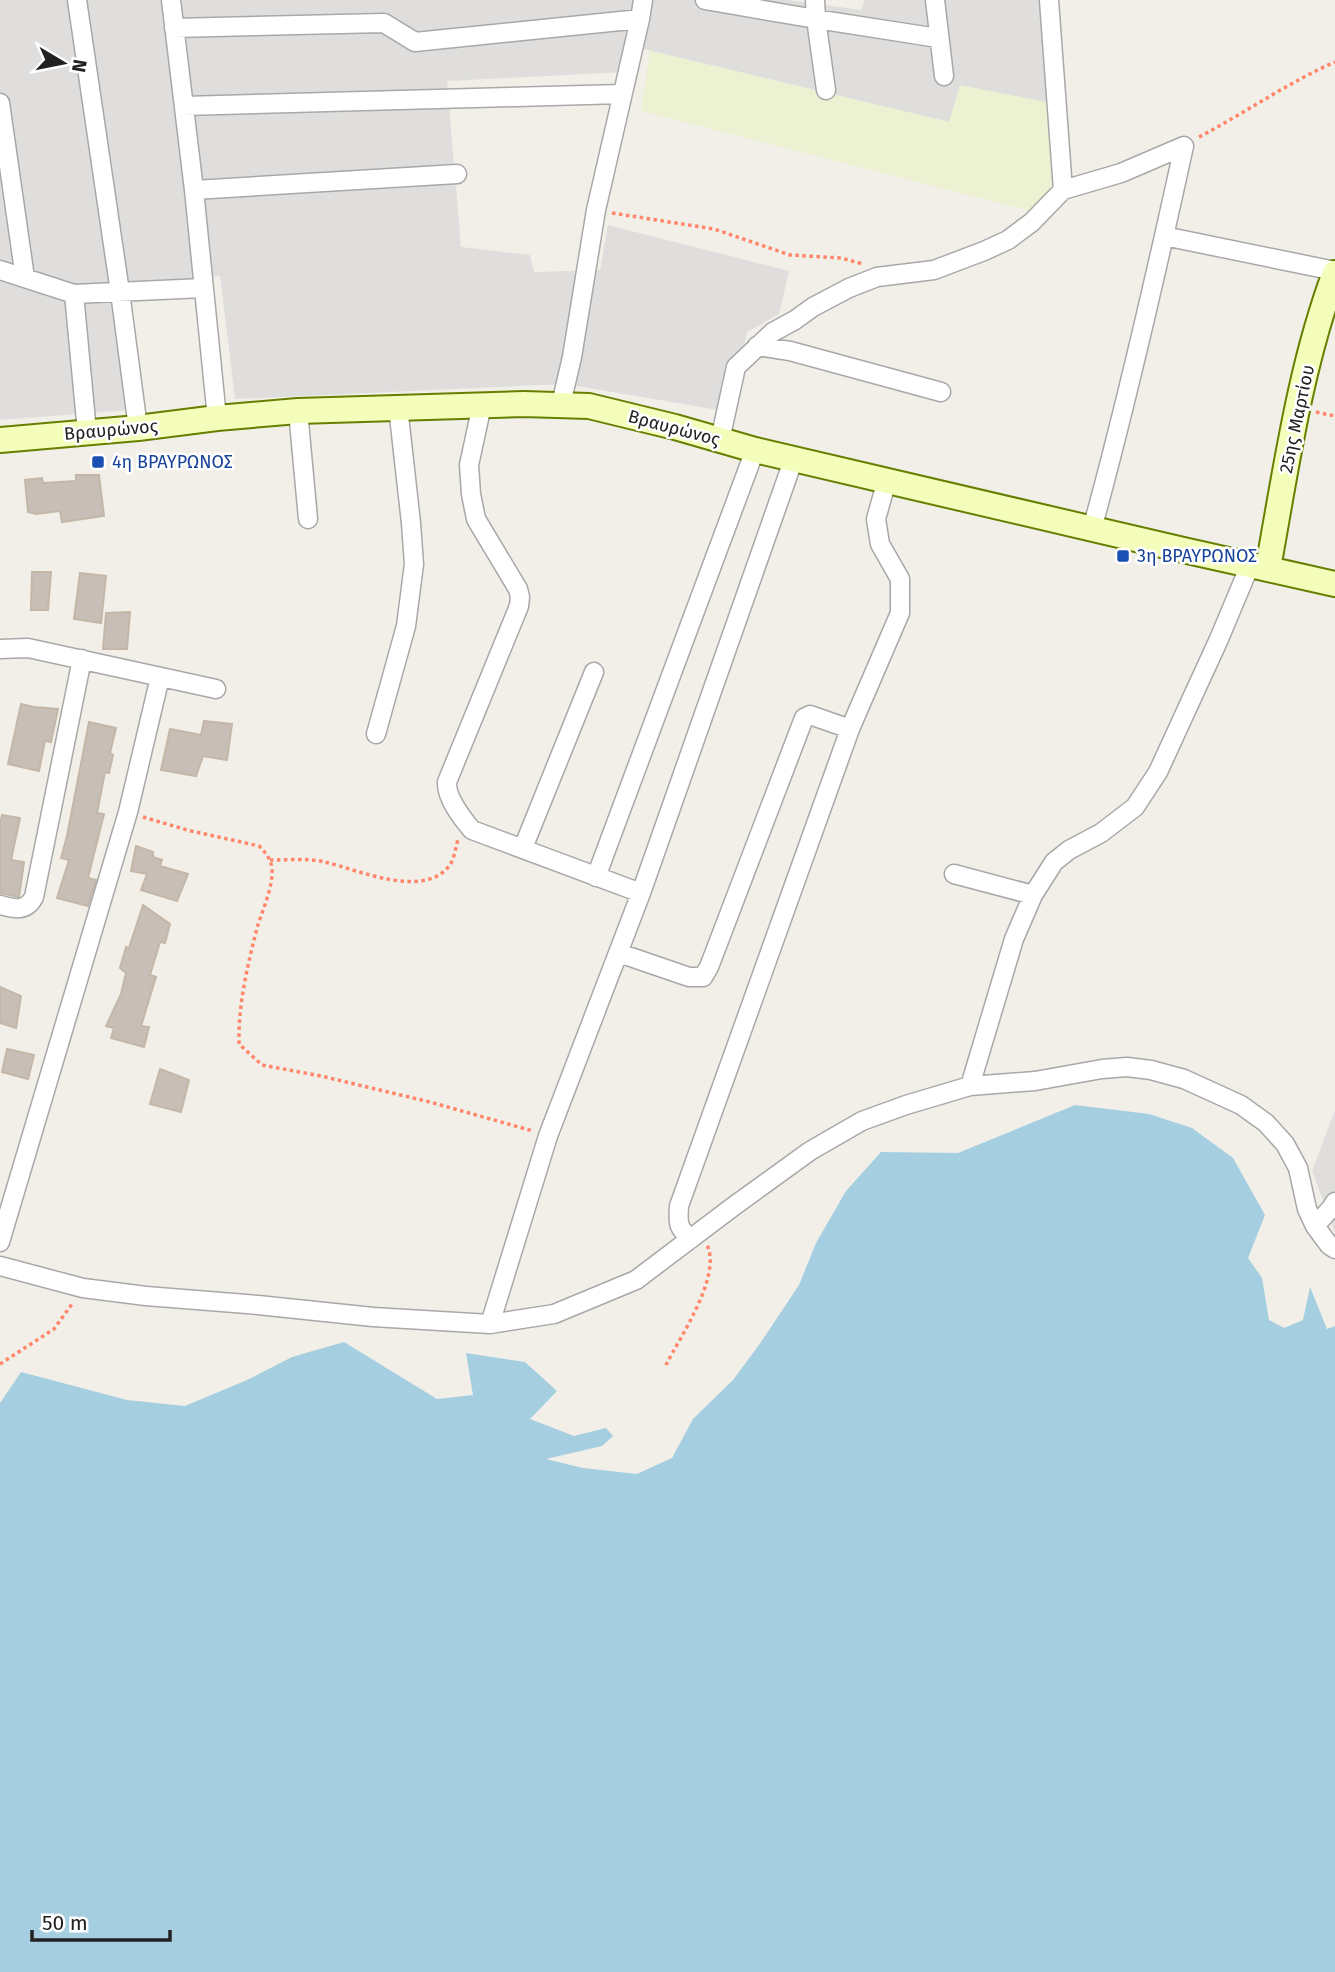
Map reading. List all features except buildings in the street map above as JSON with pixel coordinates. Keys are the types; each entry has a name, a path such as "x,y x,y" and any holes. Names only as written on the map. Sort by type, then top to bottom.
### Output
{"main road":[{"name":"25ης Μαρτίου","path":"1259,566 1297,408 1329,313 1335,272"},
{"name":"Βραυρώνος","path":"0,440 298,411 482,405 561,404 589,407 755,450 1335,584"}],"street":[{"path":"76,0 138,428"},
{"path":"171,0 218,418"},
{"path":"561,404 572,357 596,210 643,0"},
{"path":"705,0 938,38"},
{"path":"815,0 826,90"},
{"path":"935,0 944,76"},
{"path":"1049,0 1063,190"},
{"path":"174,28 384,23 415,42 640,19"},
{"path":"184,106 622,94"},
{"path":"0,103 25,278"},
{"path":"720,440 736,367 773,331 849,288 877,277 934,270 1008,240 1031,222 1063,190 1121,173 1184,146"},
{"path":"1091,529 1116,441 1184,146"},
{"path":"194,190 457,174"},
{"path":"1164,236 1335,272"},
{"path":"0,270 74,294 203,288"},
{"path":"74,294 87,432"},
{"path":"757,346 790,351 941,393"},
{"path":"482,405 469,465 475,519 518,589 520,597 519,606 446,789 463,820 472,830 641,893"},
{"path":"376,734 406,626 414,564 398,407"},
{"path":"298,411 308,519"},
{"path":"596,877 755,450"},
{"path":"490,1324 548,1136 641,893 794,458"},
{"path":"691,1238 682,1231 678,1222 680,1206 850,729 900,613 900,579 880,544 876,519 887,480"},
{"path":"970,1086 1014,939 1033,895 1054,862 1069,850 1101,833 1135,807 1158,772 1219,639 1259,566"},
{"path":"0,649 27,648 216,689"},
{"path":"0,905 24,908 30,905 34,897 82,659"},
{"path":"523,848 594,672"},
{"path":"0,1242 5,1208 128,812 160,677"},
{"path":"619,953 690,977 703,977 804,718 810,715 850,729"},
{"path":"954,874 1033,895"},
{"path":"0,1266 83,1288 373,1317 490,1324 554,1314 636,1280 810,1151 862,1121 970,1086 1035,1081 1127,1067 1185,1079 1241,1105 1266,1123 1285,1144 1298,1168 1307,1209 1315,1226 1335,1249"},
{"path":"1315,1226 1335,1202"}],"path":[{"path":"1184,146 1241,115 1274,93 1335,62"},
{"path":"596,210 714,229 790,256 841,258 862,262 877,277"},
{"path":"128,812 187,830 259,846 270,860 270,885 256,930 239,1023 239,1044 262,1065 430,1102 548,1136"},
{"path":"270,860 321,861 406,882 423,882 439,876 451,864 463,820"},
{"path":"666,1365 703,1295 710,1268 711,1253 705,1240 691,1238"},
{"path":"0,1364 54,1329 83,1288"}],"shaded area":[{"path":"0,0 789,0 861,10 865,0 1043,0 1051,103 949,122 631,46 625,72 447,81 461,247 530,255 534,272 600,270 608,225 789,271 779,314 747,332 730,412 565,384 235,399 220,276 127,288 142,409 0,420"},
{"path":"1335,1110 1335,1233 1312,1171"}],"green space":[{"path":"650,51 949,122 960,85 1051,103 1061,191 1035,212 641,111"}],"water":[{"path":"1075,1105 1149,1114 1192,1128 1233,1158 1265,1215 1248,1258 1262,1278 1269,1320 1284,1328 1303,1320 1310,1287 1327,1329 1335,1326 1335,1972 0,1972 0,1403 21,1372 127,1400 185,1406 247,1380 292,1357 344,1342 437,1399 473,1395 466,1353 525,1362 557,1391 530,1419 574,1436 606,1428 613,1436 602,1446 546,1459 583,1468 637,1474 672,1458 693,1419 733,1380 799,1285 816,1243 846,1191 881,1152 958,1153"}],"place":[{"name":"4η ΒΡΑΥΡΩΝΟΣ","path":"98,462"},
{"name":"3η ΒΡΑΥΡΩΝΟΣ","path":"1123,556"}]}
